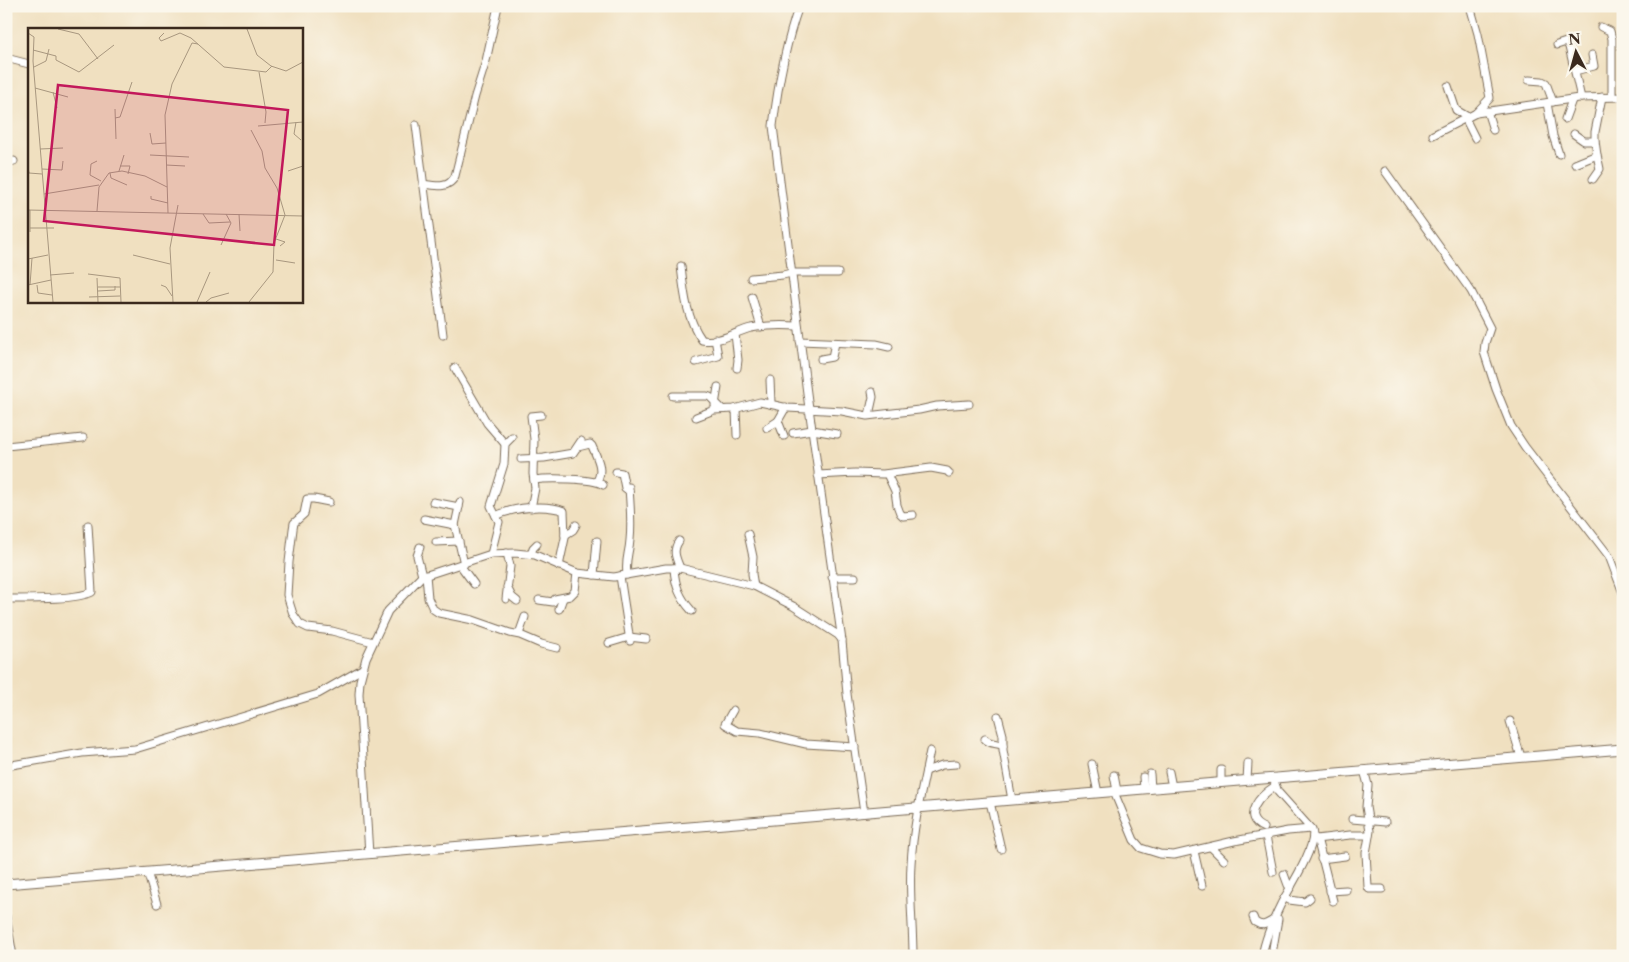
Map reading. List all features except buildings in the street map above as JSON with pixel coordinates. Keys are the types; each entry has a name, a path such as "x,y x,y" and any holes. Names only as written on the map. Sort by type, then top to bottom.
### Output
{"street":[{"path":"423,184 446,186 455,176 486,61 498,6"},
{"path":"800,6 786,48 778,85 773,126 809,410 864,813"},
{"path":"1470,6 1478,34 1490,98 1476,113"},
{"path":"1601,27 1610,32 1612,39 1612,96"},
{"path":"1558,45 1566,42 1569,47 1581,98"},
{"path":"1575,71 1594,66 1592,55"},
{"path":"6,58 28,64"},
{"path":"1529,80 1546,83 1553,136 1559,154"},
{"path":"1448,86 1456,110 1466,118 1475,138"},
{"path":"1593,179 1600,169 1594,141 1602,97"},
{"path":"1434,135 1476,113 1581,98 1623,97"},
{"path":"1565,119 1572,100"},
{"path":"1487,111 1493,130"},
{"path":"416,125 443,335"},
{"path":"1574,134 1584,141 1594,141"},
{"path":"1576,164 1597,155"},
{"path":"1385,171 1471,290 1490,328 1484,352 1511,426 1530,454 1609,556 1623,593"},
{"path":"681,266 685,302 702,340 715,339 744,330 776,324 798,326"},
{"path":"751,278 784,276 791,273 838,273"},
{"path":"752,298 761,327"},
{"path":"735,334 738,368"},
{"path":"696,362 718,356 715,339"},
{"path":"800,341 876,344 888,347"},
{"path":"821,359 832,357 835,343"},
{"path":"454,368 487,423 505,444"},
{"path":"770,380 771,403"},
{"path":"715,402 718,387"},
{"path":"869,415 873,398 872,392"},
{"path":"673,396 703,395 710,397 715,402 718,410"},
{"path":"696,417 718,410 736,409 760,402 809,410 842,411 869,415 919,410 937,406 969,404"},
{"path":"767,428 778,421 786,407"},
{"path":"736,409 737,435"},
{"path":"531,508 534,493 534,439 531,416 541,415"},
{"path":"778,421 784,436"},
{"path":"793,433 812,430 837,434"},
{"path":"491,554 498,526 491,506 504,464 505,444 512,437"},
{"path":"6,446 83,438"},
{"path":"522,458 570,454 580,444 590,444 592,446 600,468 600,483 557,479 534,480"},
{"path":"818,475 887,474 932,468 949,473"},
{"path":"616,472 622,473 625,488 629,489 631,530 623,576 629,639"},
{"path":"887,474 895,491 900,513 903,516 913,515"},
{"path":"328,502 314,498 307,499 304,514 293,526 287,598 297,620 308,628 332,631 372,642"},
{"path":"433,502 460,504 455,525 462,564 474,584"},
{"path":"496,516 507,511 531,508 564,511 565,535 559,566"},
{"path":"424,519 455,525"},
{"path":"565,535 573,530 576,524"},
{"path":"6,599 44,599 85,595 92,592 88,525"},
{"path":"748,534 753,557 752,574 754,586"},
{"path":"436,542 459,541"},
{"path":"594,575 597,541"},
{"path":"679,541 674,547 677,568 676,580 684,602 692,610"},
{"path":"531,554 533,548 538,544"},
{"path":"622,544 628,552"},
{"path":"420,547 417,556 424,576 428,598 436,611 519,634 541,644 557,648"},
{"path":"369,854 359,694 362,669 372,642 388,611 424,576 491,554 507,553 531,554 577,574 623,576 666,568 677,568 754,586 793,606 838,635 842,641"},
{"path":"506,599 510,566 507,553"},
{"path":"539,600 553,602 556,599 567,598 573,594 577,574"},
{"path":"832,577 855,577"},
{"path":"507,587 512,597 517,601"},
{"path":"559,609 563,598"},
{"path":"519,634 524,617"},
{"path":"609,643 629,639 646,639"},
{"path":"6,766 82,753 135,749 318,694 362,669"},
{"path":"733,710 725,724 737,731 760,733 806,744 855,747"},
{"path":"998,716 1003,735 1003,746 1012,800"},
{"path":"1510,721 1521,757"},
{"path":"985,739 988,742 1003,746"},
{"path":"6,884 1247,780 1274,782 1364,770 1623,749"},
{"path":"913,956 910,868 917,808 930,751"},
{"path":"1247,780 1248,763"},
{"path":"926,771 942,765 956,764"},
{"path":"1092,764 1098,793"},
{"path":"1221,770 1221,783"},
{"path":"1364,770 1368,785 1366,807 1369,835 1366,853 1368,886 1369,889 1382,889"},
{"path":"1169,772 1172,787"},
{"path":"1114,775 1116,792 1134,840 1141,848 1169,855 1266,836 1369,835"},
{"path":"1146,775 1148,789"},
{"path":"1264,828 1256,822 1252,814 1253,809 1274,782"},
{"path":"1274,782 1278,792 1313,835 1333,901"},
{"path":"990,802 1001,849"},
{"path":"1352,819 1385,822"},
{"path":"1262,956 1276,915 1304,862 1313,835"},
{"path":"1266,836 1273,872"},
{"path":"1211,846 1224,860"},
{"path":"1194,851 1202,886"},
{"path":"1321,859 1345,856"},
{"path":"147,872 157,904"},
{"path":"1284,874 1288,885 1291,887"},
{"path":"1330,891 1346,890"},
{"path":"1285,897 1290,900 1305,902 1310,898"},
{"path":"1253,917 1255,922 1261,925 1268,924 1276,915"},
{"path":"1273,948 1278,923 1276,915"},
{"path":"6,916 13,956"}]}
